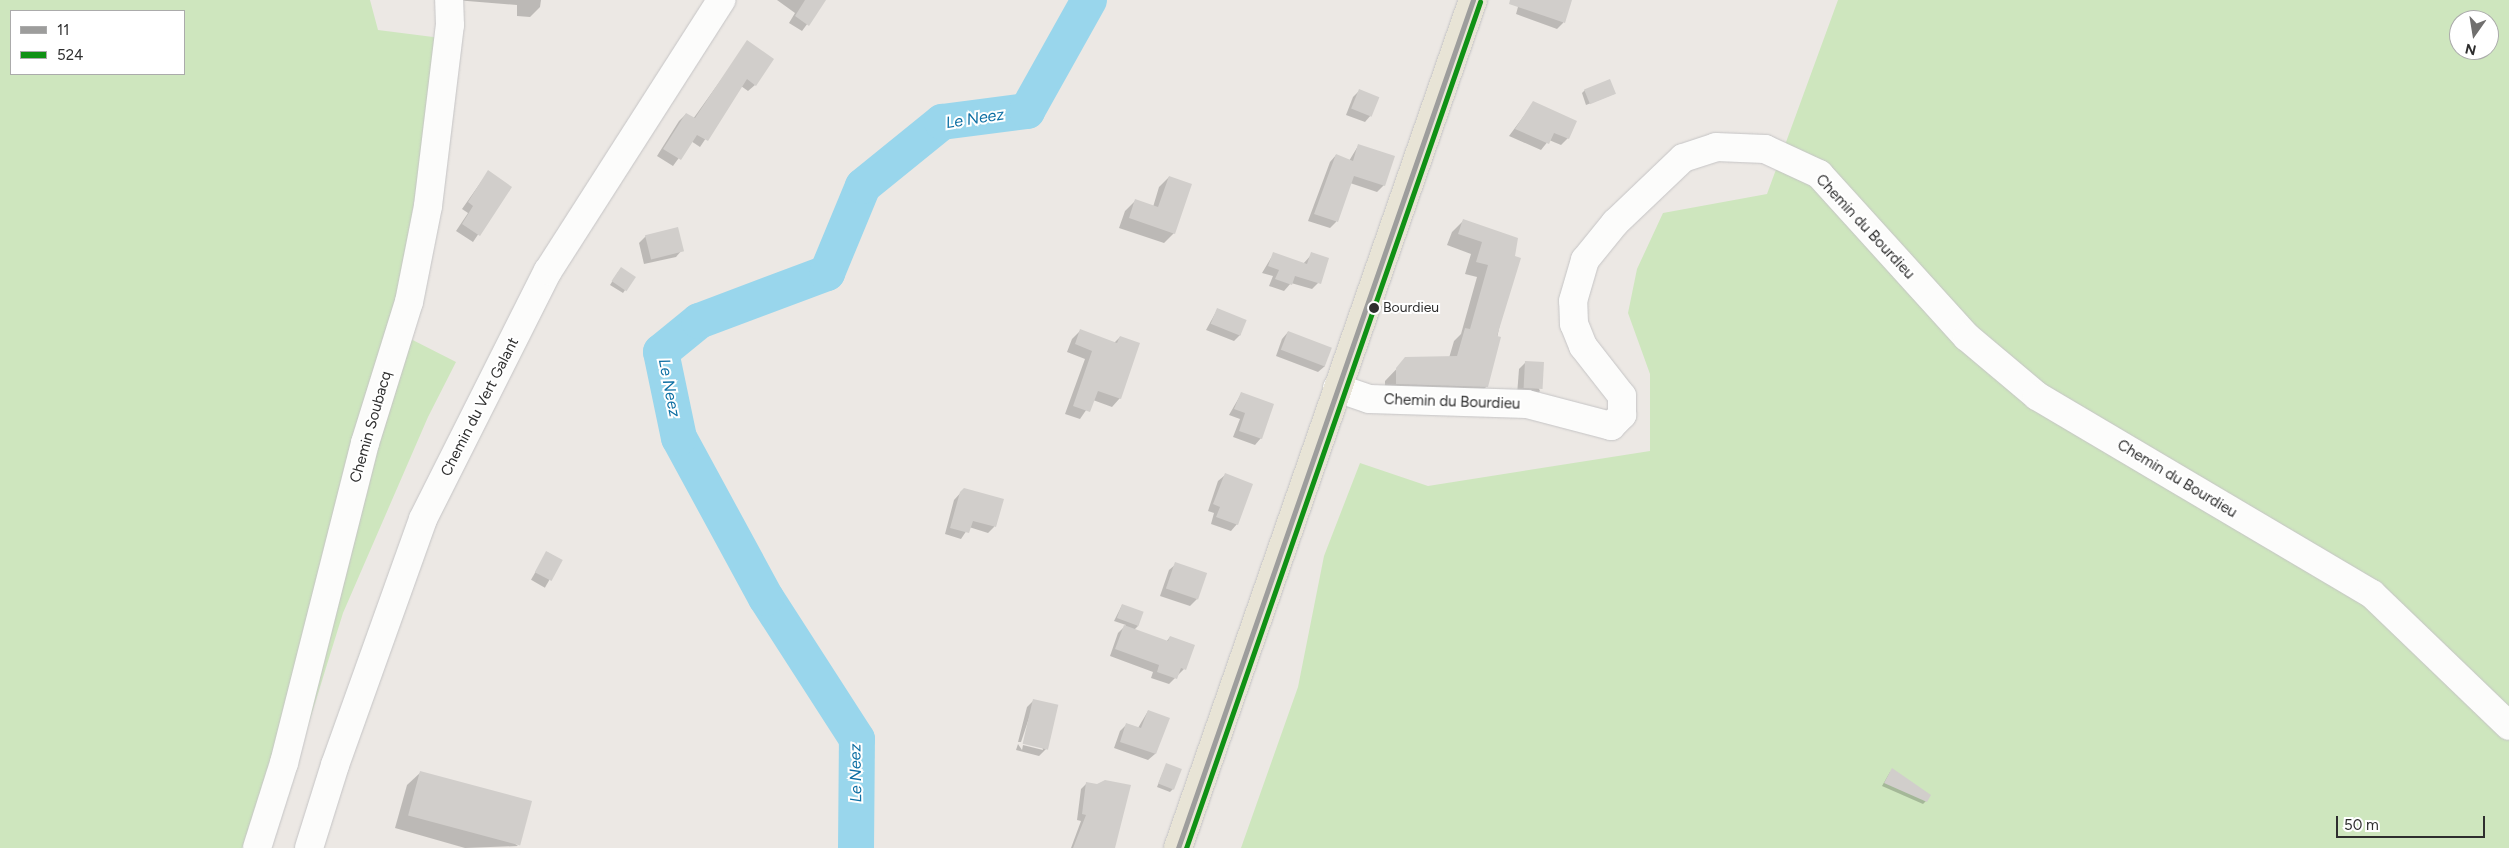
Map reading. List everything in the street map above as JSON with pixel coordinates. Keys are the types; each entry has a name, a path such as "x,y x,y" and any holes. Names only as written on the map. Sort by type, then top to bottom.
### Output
{"main road":[{"path":"1178,848 1473,0"}],"street":[{"name":"Chemin Soubacq","path":"257,848 284,763 365,443 408,302 428,206 450,25 449,0"},
{"name":"Chemin du Vert Galant","path":"309,848 335,765 423,519 548,272 721,0"},
{"name":"Chemin du Bourdieu","path":"1337,388 1369,399 1527,404 1611,426 1622,414 1622,396 1584,346 1574,324 1573,301 1585,260 1615,223 1677,162 1716,147 1765,149 1819,174 1967,337 2037,396 2372,594 2509,726"}],"green space":[{"path":"0,0 370,0 378,30 441,38 393,330 456,362 428,417 343,613 270,848 0,848"},
{"path":"1838,0 2509,0 2509,848 1241,848 1298,687 1324,556 1360,463 1428,486 1650,451 1650,374 1628,313 1637,269 1663,213 1767,194"}],"building":[{"path":"805,0 826,0 809,26 795,16"},
{"path":"1510,0 1572,0 1565,23 1509,4"},
{"path":"747,40 774,59 756,86 747,79 708,141 697,135 681,160 663,149 686,113 695,118"},
{"path":"1610,79 1616,94 1590,104 1584,89"},
{"path":"1359,89 1379,97 1372,117 1351,108"},
{"path":"1533,101 1577,121 1569,139 1554,133 1549,144 1515,129"},
{"path":"1358,144 1395,156 1385,186 1354,176 1338,222 1314,214 1336,154 1353,161"},
{"path":"488,170 512,187 480,236 462,224 473,206 468,202"},
{"path":"1169,176 1192,184 1175,234 1129,218 1135,199 1158,207"},
{"path":"1463,219 1518,238 1515,256 1521,258 1497,336 1501,337 1488,387 1396,384 1396,368 1405,357 1457,356 1465,328 1470,329 1488,265 1476,262 1482,242 1458,234"},
{"path":"678,227 684,251 651,259 645,235"},
{"path":"1273,252 1307,264 1311,252 1329,258 1321,284 1295,276 1292,285 1275,279 1279,270 1268,266"},
{"path":"621,267 636,277 626,291 611,281"},
{"path":"1217,308 1247,320 1240,336 1211,324"},
{"path":"1080,329 1117,343 1120,336 1140,343 1121,399 1098,391 1090,412 1073,406 1092,351 1075,344"},
{"path":"1288,331 1332,348 1325,367 1281,350"},
{"path":"1525,361 1544,362 1543,389 1524,388"},
{"path":"1241,392 1274,404 1262,439 1239,431 1245,413 1234,409"},
{"path":"1225,473 1253,484 1238,525 1216,517 1220,507 1213,504"},
{"path":"964,488 1004,499 996,527 973,521 969,533 950,528 960,492"},
{"path":"546,551 563,560 552,581 535,572"},
{"path":"1175,562 1207,573 1198,600 1166,588"},
{"path":"1122,604 1144,612 1138,626 1117,618"},
{"path":"1124,625 1168,641 1170,636 1195,645 1186,670 1181,668 1177,679 1157,672 1159,665 1115,649"},
{"path":"1033,699 1058,705 1048,750 1023,744"},
{"path":"1148,710 1170,718 1156,754 1120,742 1126,723 1141,728"},
{"path":"1166,763 1182,769 1174,790 1158,784"},
{"path":"1892,768 1931,795 1927,802 1884,783"},
{"path":"420,771 532,801 520,845 408,815"},
{"path":"1105,780 1131,785 1115,848 1073,848 1086,815 1082,814 1086,782 1097,784"}],"waterway":[{"name":"Le Neez","path":"856,848 857,739 766,598 679,438 661,352 699,321 827,273 863,186 942,122 1027,111 1089,0"}],"transit line":[{"name":"11","path":"1178,848 1473,0"},
{"name":"524","path":"1186,848 1480,2"}],"place":[{"name":"Bourdieu","path":"1374,308"}]}
